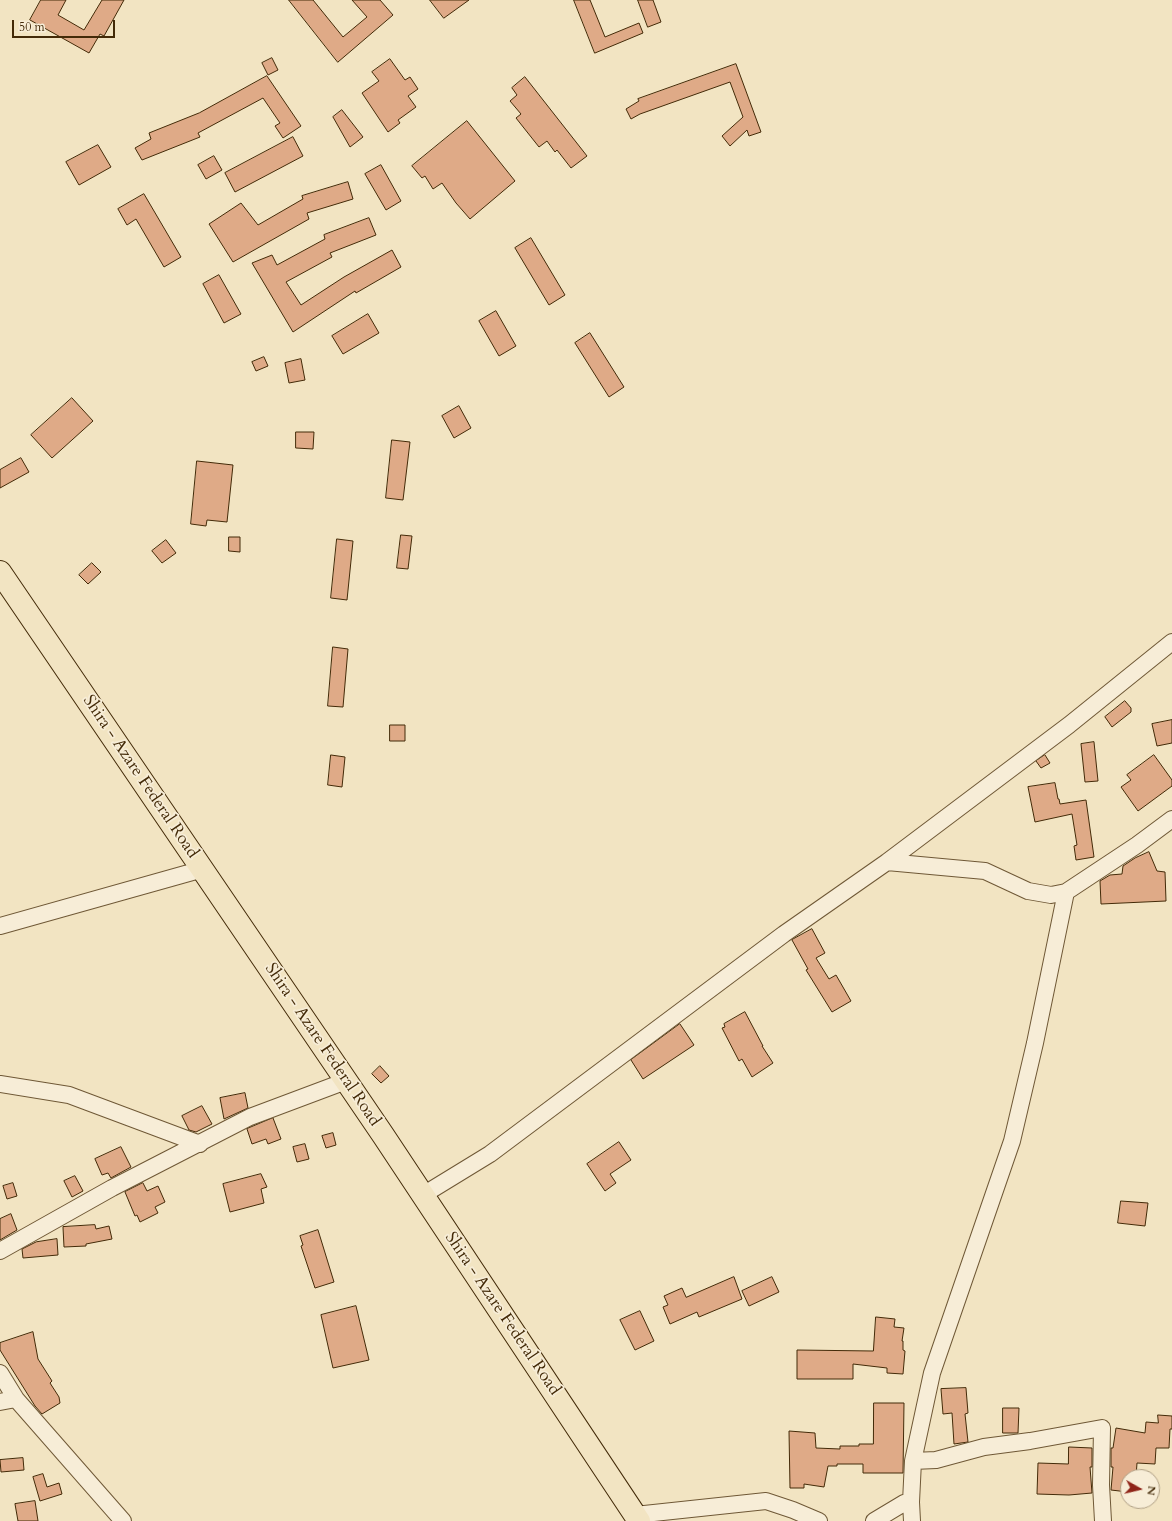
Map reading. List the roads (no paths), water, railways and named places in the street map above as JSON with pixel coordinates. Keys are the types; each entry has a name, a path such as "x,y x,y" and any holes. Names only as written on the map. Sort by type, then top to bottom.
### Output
{"main road":[{"name":"Shira - Azare Federal Road","path":"0,572 423,1195 637,1518"}],"street":[{"path":"423,1195 490,1154 784,934 888,862 1172,642"},
{"path":"888,862 985,871 1028,891 1051,895 1066,892 1172,819"},
{"path":"0,926 203,869"},
{"path":"912,1521 911,1502 913,1461 932,1373 1012,1141 1035,1042 1066,892"},
{"path":"0,1250 112,1188 250,1117 346,1081"},
{"path":"0,1084 69,1095 200,1144"},
{"path":"0,1373 16,1399 122,1521"},
{"path":"0,1402 16,1399"},
{"path":"913,1461 936,1460 984,1447 1030,1441 1102,1428 1101,1485 1103,1521"},
{"path":"637,1518 766,1501 819,1521"},
{"path":"874,1521 904,1503 911,1502"}]}
